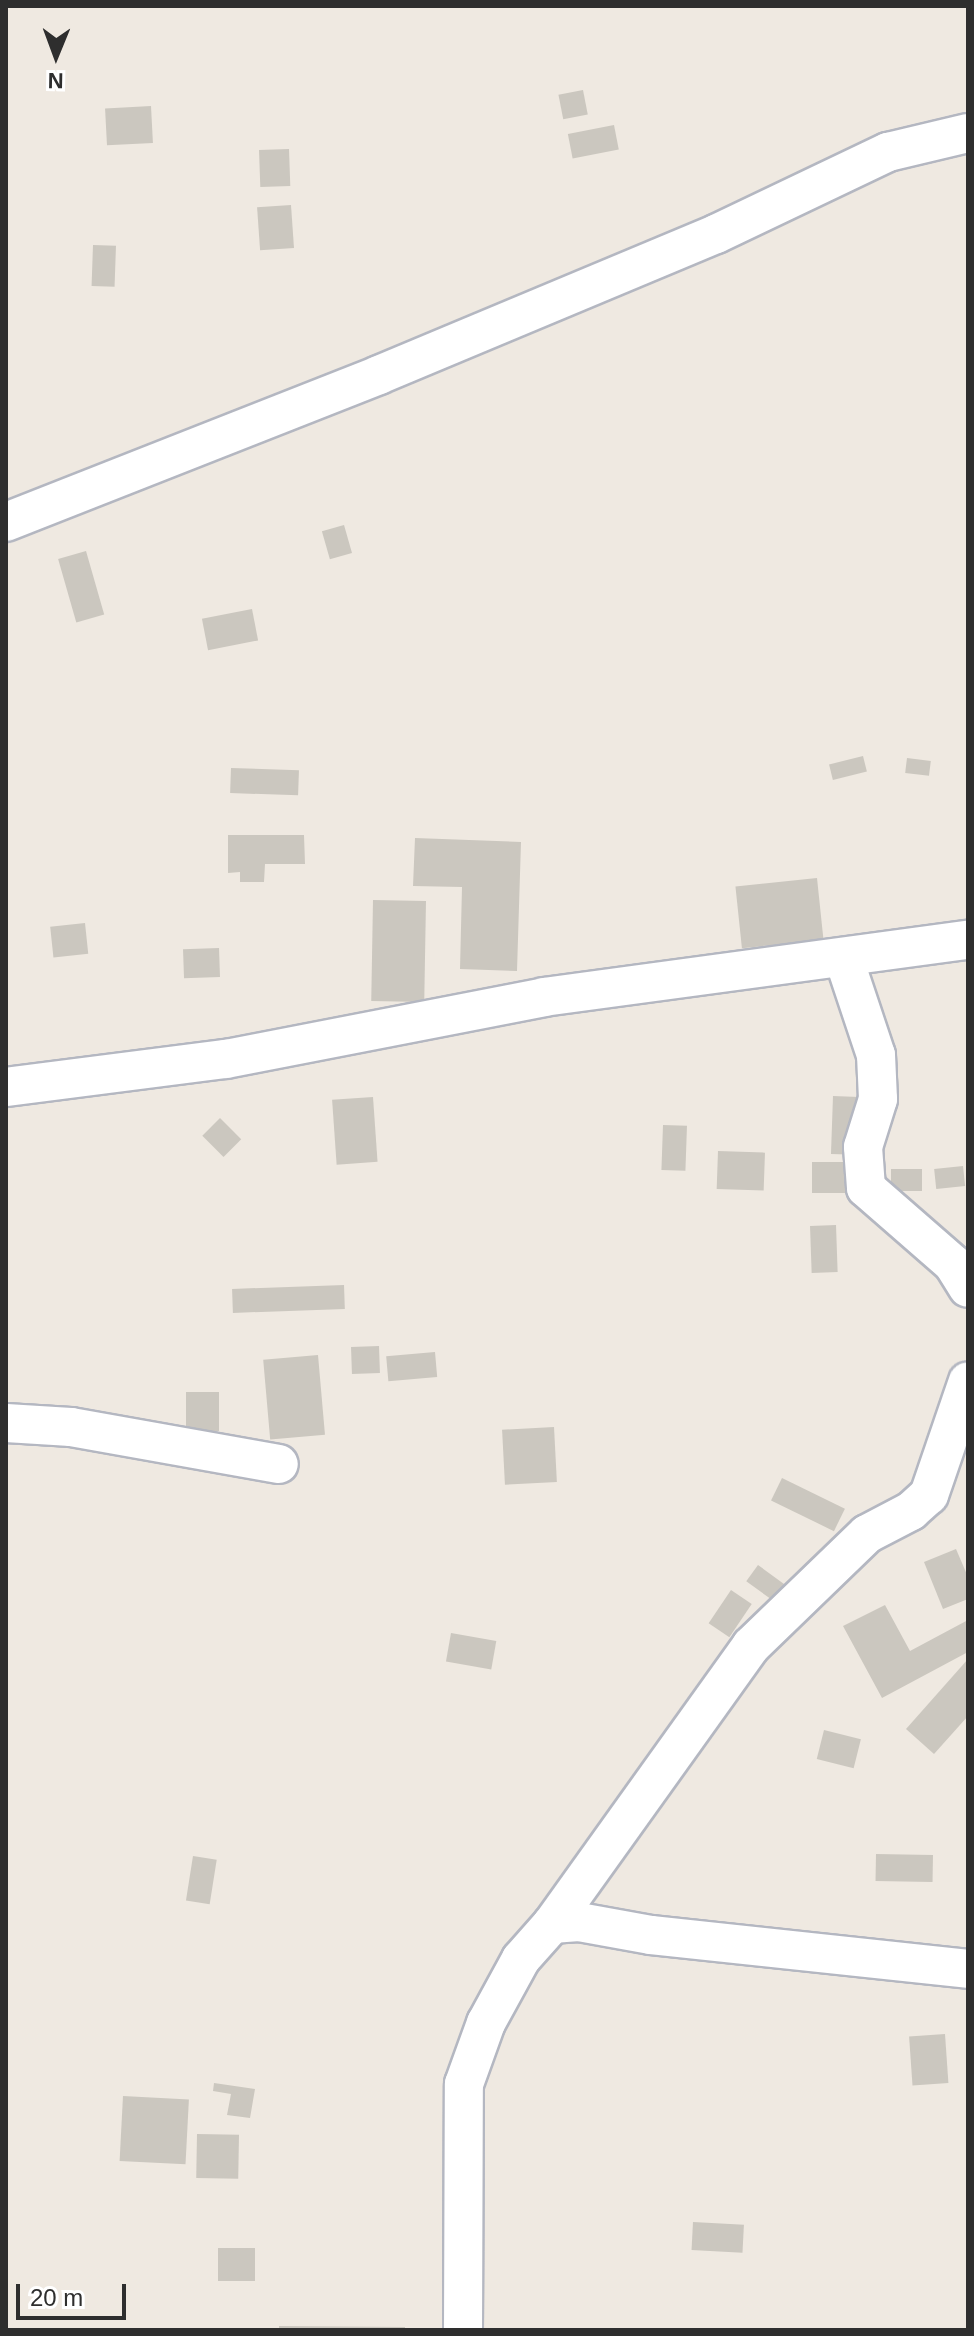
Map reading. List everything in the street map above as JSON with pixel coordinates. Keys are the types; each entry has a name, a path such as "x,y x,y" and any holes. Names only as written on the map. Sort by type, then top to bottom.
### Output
{"street":[{"path":"6,522 437,351 716,234 888,152 968,133"},
{"path":"6,1087 226,1059 544,997 968,940"},
{"path":"844,959 876,1055 878,1099 863,1147 866,1188 953,1264 968,1288"},
{"path":"463,2330 464,2084 486,2023 521,1959 552,1924 751,1646 867,1534 911,1511 929,1495 968,1381"},
{"path":"6,1423 71,1427 279,1464"},
{"path":"552,1924 579,1922 651,1935 968,1969"}],"building":[{"path":"583,90 588,115 563,119 558,95"},
{"path":"151,106 153,143 107,145 105,108"},
{"path":"614,125 619,150 573,159 568,134"},
{"path":"289,149 290,186 260,187 259,150"},
{"path":"291,205 294,248 260,250 257,207"},
{"path":"93,245 116,246 115,287 92,286"},
{"path":"344,525 352,553 330,559 322,531"},
{"path":"86,551 104,614 76,622 58,559"},
{"path":"252,609 258,640 208,650 202,619"},
{"path":"863,756 867,772 833,780 829,764"},
{"path":"907,758 931,761 929,776 905,773"},
{"path":"231,768 299,770 298,795 230,793"},
{"path":"228,835 304,835 305,864 265,864 264,882 240,882 240,872 228,873"},
{"path":"415,838 521,842 517,971 460,969 462,887 413,886"},
{"path":"817,878 823,940 742,948 735,887"},
{"path":"373,900 426,901 424,1002 371,1001"},
{"path":"85,923 88,954 53,957 50,927"},
{"path":"219,948 220,977 184,978 183,949"},
{"path":"833,1096 859,1097 857,1155 831,1154"},
{"path":"373,1097 378,1162 337,1165 332,1100"},
{"path":"220,1118 241,1139 224,1157 202,1136"},
{"path":"663,1125 687,1126 685,1171 661,1170"},
{"path":"718,1151 765,1153 764,1191 717,1189"},
{"path":"812,1162 848,1162 848,1193 812,1193"},
{"path":"963,1166 965,1186 936,1189 934,1169"},
{"path":"891,1169 922,1169 922,1191 891,1191"},
{"path":"836,1225 838,1272 812,1273 810,1226"},
{"path":"344,1285 345,1309 233,1313 232,1289"},
{"path":"379,1346 380,1373 352,1374 351,1347"},
{"path":"435,1352 437,1377 388,1381 386,1356"},
{"path":"318,1355 325,1435 270,1439 263,1360"},
{"path":"186,1392 219,1392 219,1431 186,1431"},
{"path":"554,1427 557,1482 505,1485 502,1430"},
{"path":"782,1478 845,1509 834,1531 771,1500"},
{"path":"956,1549 968,1577 968,1599 943,1609 924,1562"},
{"path":"758,1565 787,1586 775,1602 746,1581"},
{"path":"731,1590 752,1604 729,1637 709,1623"},
{"path":"885,1605 910,1651 968,1620 968,1652 882,1698 843,1626"},
{"path":"451,1633 496,1641 491,1670 446,1662"},
{"path":"968,1659 968,1716 934,1754 906,1729"},
{"path":"824,1730 861,1739 854,1768 817,1759"},
{"path":"876,1854 933,1855 933,1882 876,1881"},
{"path":"193,1856 217,1860 210,1904 186,1900"},
{"path":"945,2034 948,2083 913,2085 909,2037"},
{"path":"214,2083 255,2089 250,2118 227,2115 231,2094 213,2091"},
{"path":"123,2096 189,2099 186,2164 120,2161"},
{"path":"197,2134 239,2135 238,2179 196,2178"},
{"path":"693,2222 744,2225 742,2253 692,2250"},
{"path":"218,2248 255,2248 255,2281 218,2281"},
{"path":"279,2326 405,2327 405,2330 279,2330"}]}
